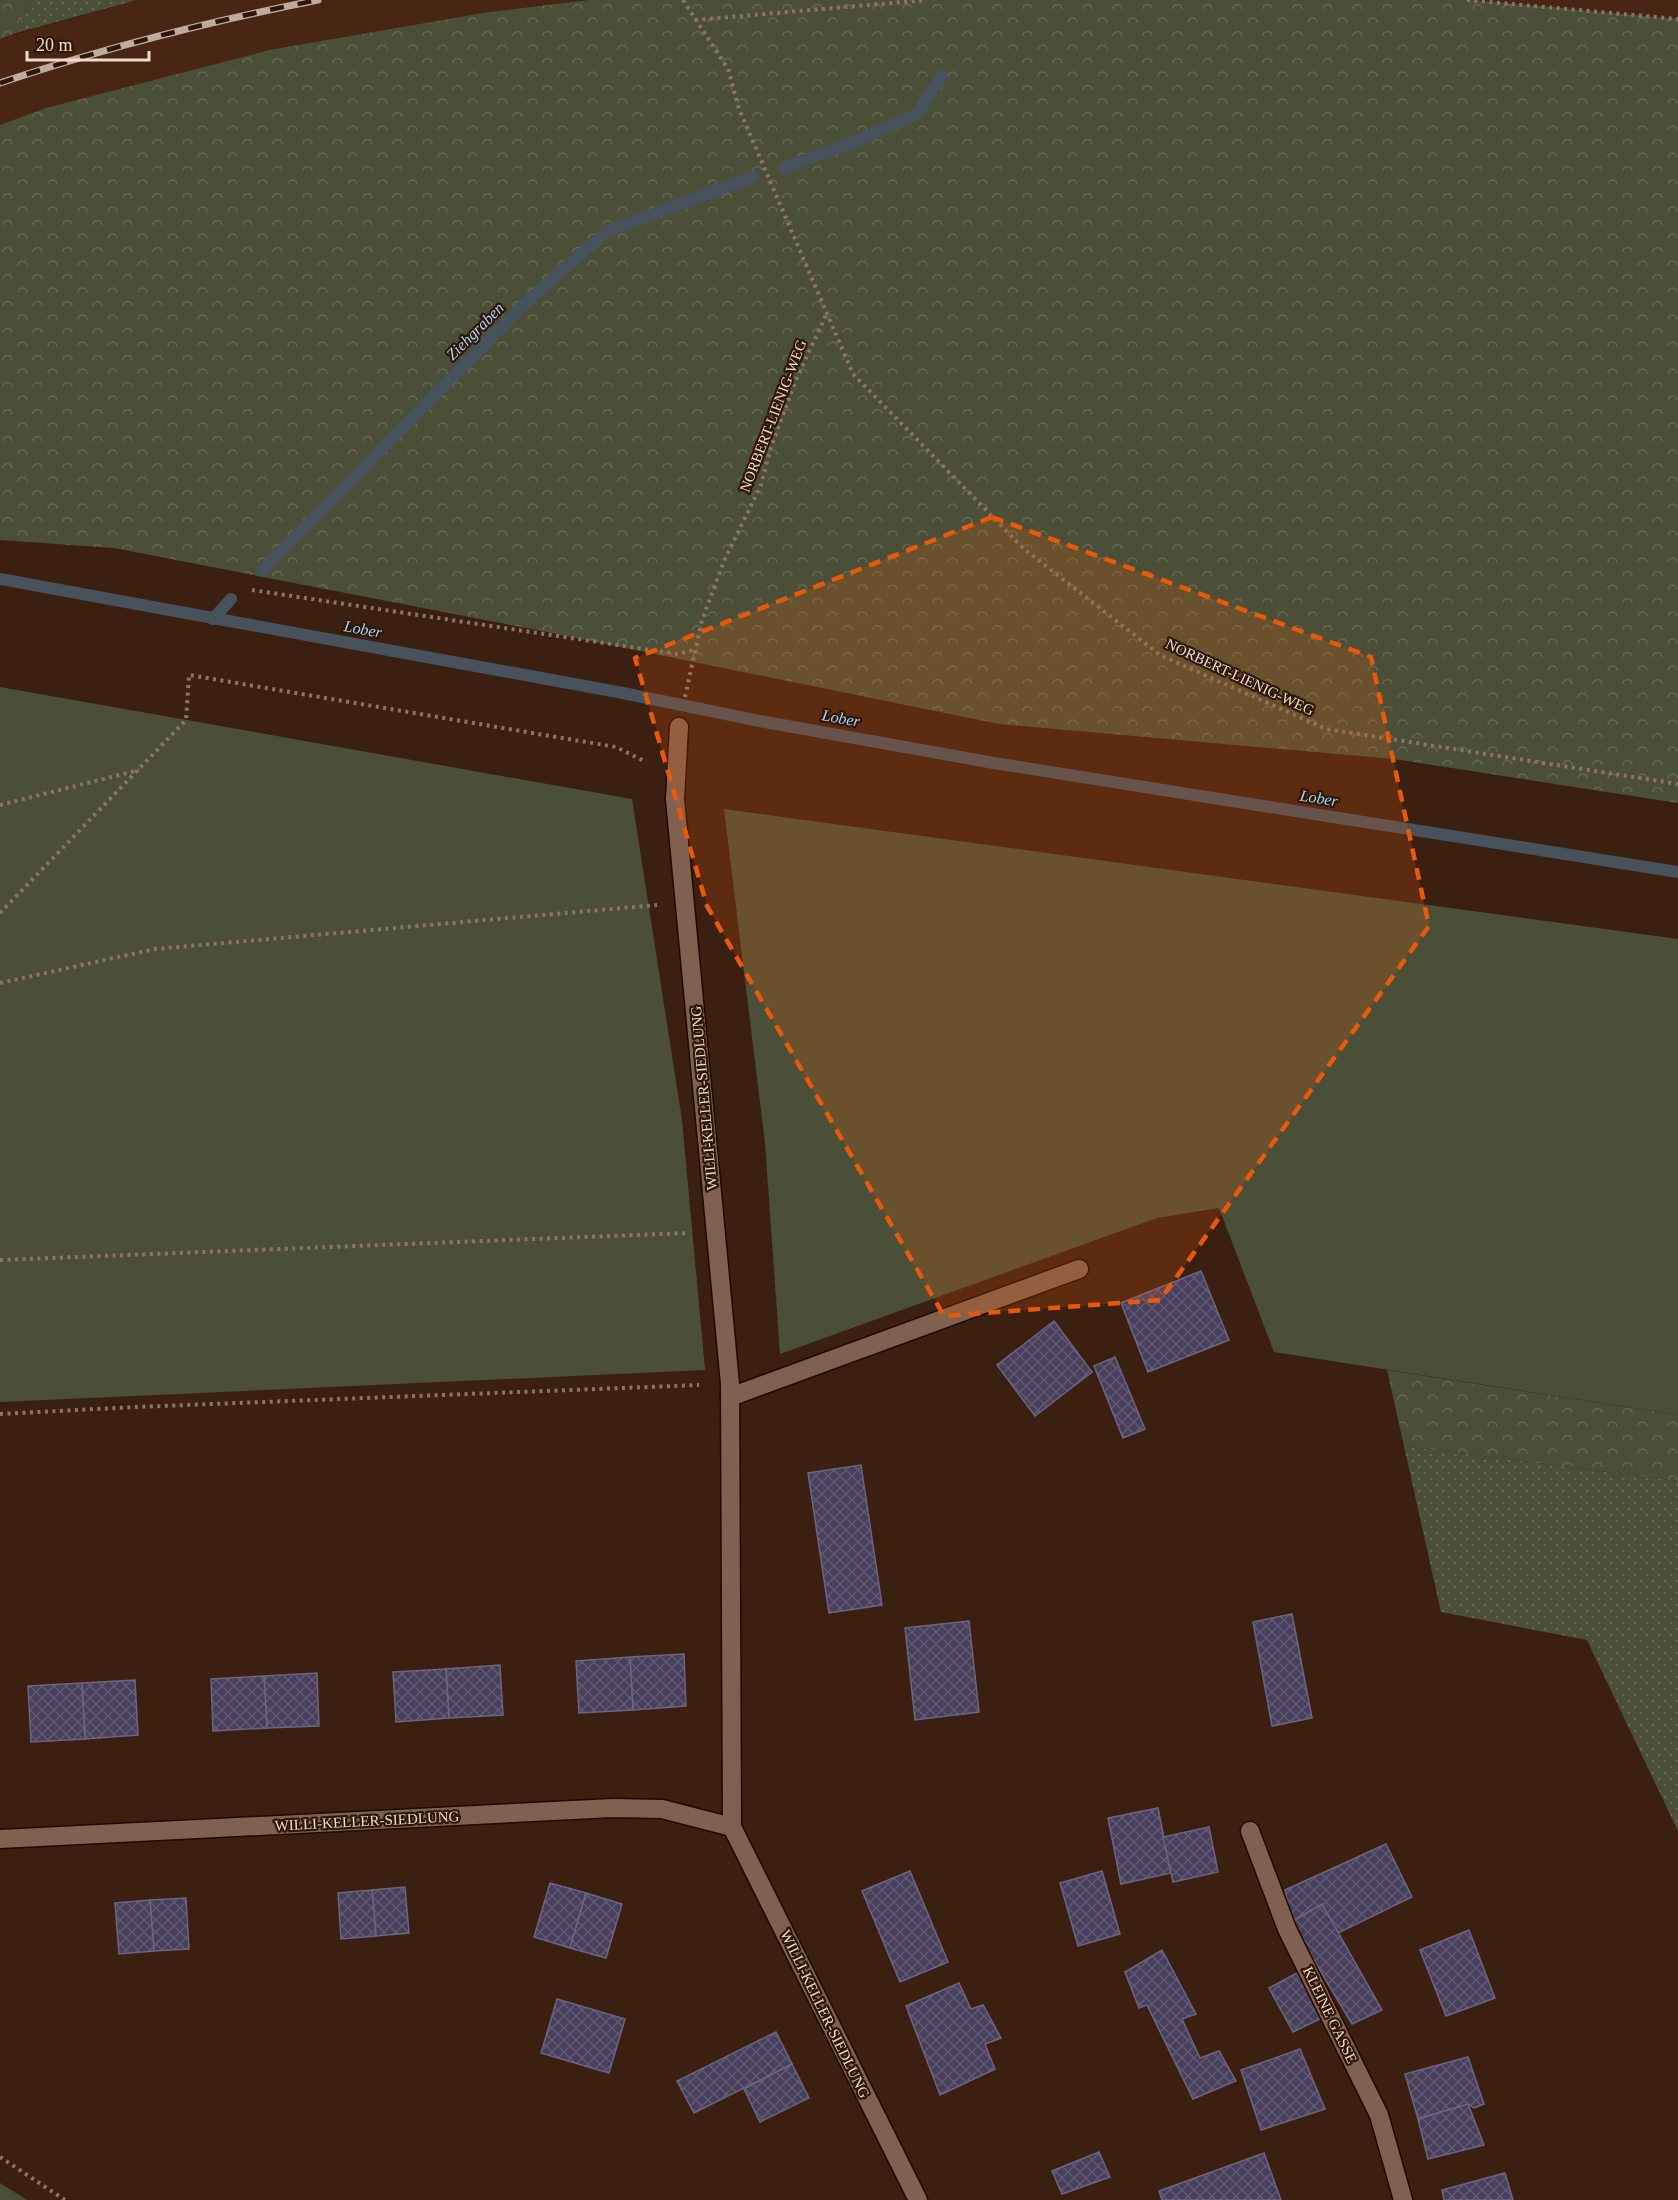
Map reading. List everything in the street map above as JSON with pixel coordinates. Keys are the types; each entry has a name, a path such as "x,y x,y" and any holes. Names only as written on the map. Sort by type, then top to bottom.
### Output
{"street":[{"name":"WILLI-KELLER-SIEDLUNG","path":"679,727 675,799 730,1390 732,1827 918,2200"},
{"path":"730,1390 1079,1269"},
{"name":"WILLI-KELLER-SIEDLUNG","path":"0,1839 613,1808 662,1809 732,1827"},
{"name":"KLEINE GASSE","path":"1250,1831 1287,1929 1379,2115 1403,2200"}],"path":[{"name":"NORBERT-LIENIG-WEG","path":"683,0 728,69 739,109 853,374 1024,549 1160,655 1326,729 1678,784"},
{"path":"695,20 927,0"},
{"path":"1467,0 1678,19"},
{"name":"NORBERT-LIENIG-WEG","path":"679,727 702,620 724,561 761,485 770,450 796,380 827,314"},
{"path":"252,590 677,654 696,649"},
{"path":"0,913 186,720 189,675 616,747 676,780"},
{"path":"0,805 139,770"},
{"path":"0,983 155,949 686,902"},
{"path":"0,1260 692,1233 715,1229"},
{"path":"0,1414 135,1407 730,1390"},
{"path":"0,2157 65,2200"}],"highlighted area":[{"path":"992,517 1371,657 1429,926 1160,1300 944,1316 707,906 635,658"}],"shaded area":[{"path":"137,0 589,0 489,12 269,50 47,108 0,125 0,39"},
{"path":"1475,0 1678,0 1678,19 1508,2"}],"green space":[{"path":"0,0 30,0 16,33 0,39"},
{"path":"30,0 137,0 16,33"},
{"path":"589,0 1475,0 1678,19 1678,803 1394,759 999,724 547,632 114,548 0,540 0,125 46,108 269,50 489,12"},
{"path":"0,687 632,799 682,1120 705,1370 0,1402"},
{"path":"724,809 1678,939 1678,1415 1274,1352 1219,1208 1157,1218 780,1354 765,1143"},
{"path":"1387,1370 1678,1415 1678,1481 1404,1446"},
{"path":"1404,1446 1678,1481 1678,1831 1587,1640 1441,1612"},
{"path":"0,2183 27,2200 0,2200"}],"building":[{"path":"1201,1271 1229,1340 1148,1372 1121,1303"},
{"path":"1054,1321 1092,1372 1035,1416 997,1365"},
{"path":"1115,1357 1145,1429 1123,1438 1094,1366"},
{"path":"861,1465 882,1605 829,1613 808,1473"},
{"path":"1292,1614 1312,1718 1272,1726 1253,1622"},
{"path":"969,1621 979,1712 915,1720 905,1628"},
{"path":"684,1654 686,1706 633,1710 630,1657"},
{"path":"630,1657 633,1710 579,1713 576,1661"},
{"path":"500,1665 503,1715 449,1718 446,1669"},
{"path":"446,1669 449,1718 396,1722 393,1672"},
{"path":"317,1673 319,1726 267,1728 264,1676"},
{"path":"264,1676 267,1728 213,1731 211,1679"},
{"path":"135,1680 138,1735 85,1739 82,1683"},
{"path":"82,1683 85,1739 31,1742 28,1686"},
{"path":"1158,1808 1171,1873 1121,1884 1108,1818"},
{"path":"1209,1827 1218,1872 1173,1882 1163,1837"},
{"path":"1386,1844 1412,1897 1338,1933 1322,1904 1291,1922 1285,1890"},
{"path":"910,1871 948,1962 900,1982 862,1891"},
{"path":"1102,1871 1120,1934 1078,1946 1060,1883"},
{"path":"550,1883 586,1893 570,1948 534,1937"},
{"path":"405,1887 409,1933 376,1936 372,1890"},
{"path":"372,1890 376,1936 341,1939 338,1893"},
{"path":"586,1893 622,1904 606,1958 570,1948"},
{"path":"186,1898 189,1949 154,1951 150,1900"},
{"path":"150,1900 154,1951 119,1954 115,1903"},
{"path":"1322,1904 1382,2010 1352,2024 1291,1922"},
{"path":"1469,1930 1495,1998 1446,2016 1420,1950"},
{"path":"1162,1950 1196,2014 1182,2019 1200,2058 1219,2051 1236,2081 1193,2099 1147,2005 1139,2008 1125,1972"},
{"path":"1297,1973 1322,2018 1293,2032 1269,1988"},
{"path":"959,1983 971,2009 983,2005 1001,2038 985,2044 995,2069 940,2095 906,2006"},
{"path":"557,1999 625,2019 609,2073 541,2053"},
{"path":"776,2032 792,2064 694,2113 677,2081"},
{"path":"1300,2049 1325,2109 1261,2130 1241,2070"},
{"path":"1468,2057 1484,2104 1474,2108 1468,2104 1418,2119 1405,2074"},
{"path":"792,2064 809,2098 760,2122 744,2089"},
{"path":"1468,2104 1484,2145 1428,2159 1418,2119"},
{"path":"1099,2152 1110,2177 1062,2194 1052,2171"},
{"path":"1264,2153 1281,2200 1162,2200 1159,2191"},
{"path":"1505,2173 1513,2200 1444,2200 1442,2190"}],"waterway":[{"name":"Ziehgraben","path":"784,168 849,144 917,114 942,76"},
{"name":"Ziehgraben","path":"262,571 523,305 607,231 753,177"},
{"name":"Lober","path":"0,579 994,763 1678,872"},
{"name":"Ziehgraben","path":"213,619 231,599"}],"railway":[{"path":"0,83 158,36 318,0"}]}
